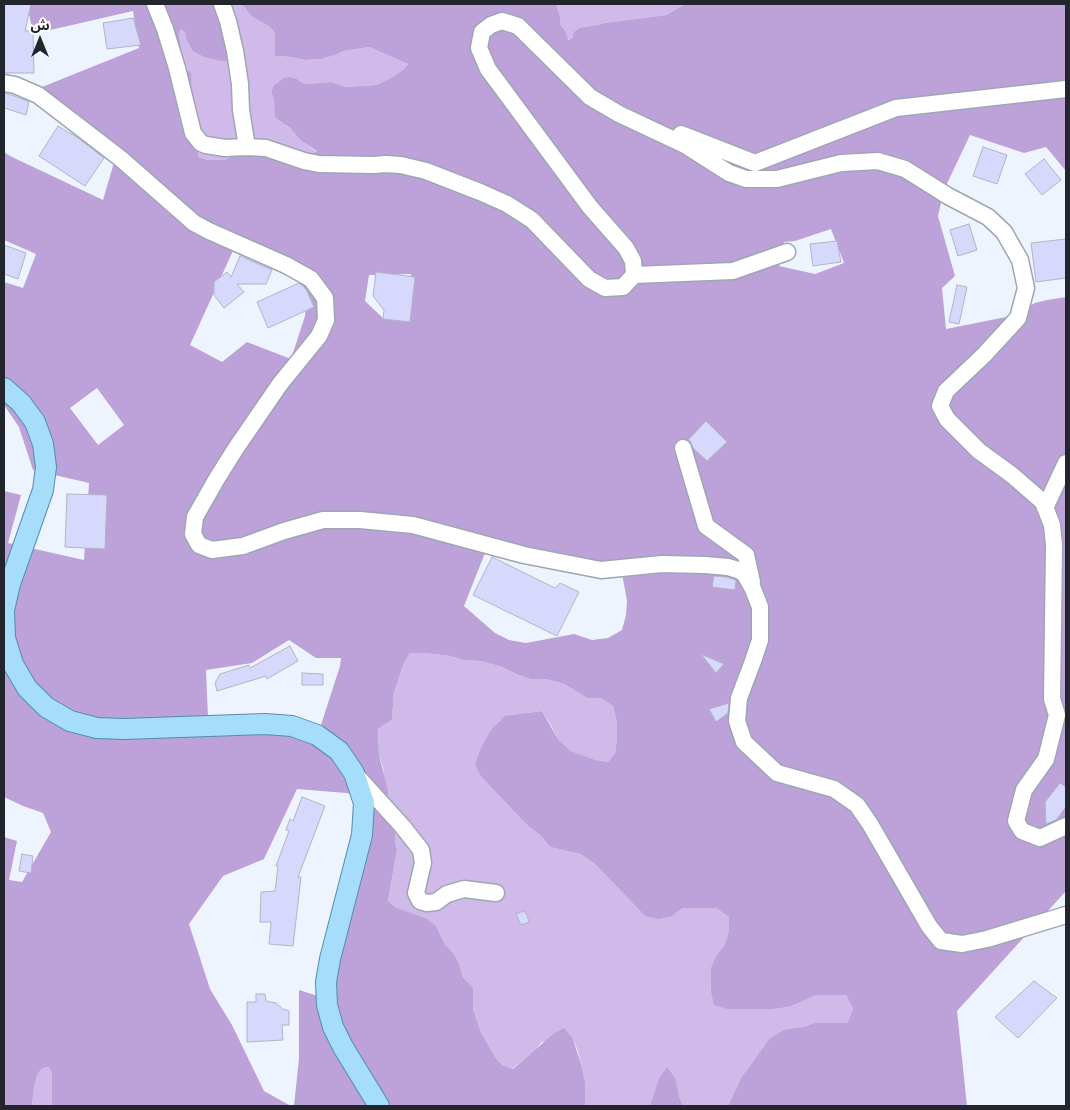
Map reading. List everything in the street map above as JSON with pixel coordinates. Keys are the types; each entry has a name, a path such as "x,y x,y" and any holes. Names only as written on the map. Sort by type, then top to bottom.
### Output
{"main road":[{"path":"4,388 21,403 35,422 43,444 46,467 43,490 10,584 4,611 5,638 10,656 27,688 46,707 70,721 97,728 124,729 265,724 292,726 317,735 339,751 354,773 364,803 362,835 330,959 326,982 327,1005 343,1047 379,1106"}],"street":[{"path":"154,4 165,29 177,68 193,133 201,143 206,146 225,148 266,148 319,164 385,164 426,171 507,204 532,220 589,278 605,288 623,287 634,274 633,261 626,248 590,207 488,69 479,48 482,32 502,21 518,26 590,97 619,114 685,145 728,173 746,179 777,179 841,163 878,162 905,169 948,196 988,217 1004,232 1020,260 1026,288 1018,318 984,355 946,391 940,406 947,419 979,451 1012,475 1043,502 1052,525 1054,545 1052,699 1057,716 1046,759 1024,790 1016,821 1022,831 1040,838 1066,826"},
{"path":"222,4 235,51 247,147"},
{"path":"4,83 15,85 38,95 120,158 194,223 286,265 312,279 325,298 326,320 319,336 280,384 236,448 195,517 193,534 199,545 212,550 243,546 284,531 323,520 360,520 413,525 524,555 601,570 662,564 728,567 744,574 754,589"},
{"path":"654,130 661,126 755,164 896,108 1066,89"},
{"path":"634,274 733,271 787,252"},
{"path":"683,448 706,526 746,555 760,607 760,640 739,698 737,721 744,742 777,773 834,789 857,805 929,926 941,941 962,944 987,939 1066,914"},
{"path":"1045,508 1066,463"},
{"path":"354,773 403,827 421,850 423,863 416,893 420,901 427,903 436,902 447,894 464,889 496,893"}],"shaded area":[{"path":"27,4 220,4 231,56 227,61 204,57 193,52 186,39 185,32 180,29 179,34 187,69 191,74 192,121 199,157 207,160 224,160 244,152 305,160 317,151 301,141 291,129 275,117 274,99 271,92 273,86 284,78 290,77 305,84 331,82 346,87 376,85 391,78 408,64 369,47 344,51 322,59 305,60 275,56 275,33 270,27 251,16 242,4 556,4 560,16 560,24 566,32 568,40 580,28 667,15 685,4 1066,4 1066,171 1046,147 1024,153 970,135 944,190 938,216 955,276 942,288 946,329 1011,316 1035,303 1066,297 1066,891 957,1011 967,1106 728,1106 741,1078 769,1039 784,1030 814,1023 847,1023 853,1009 846,995 817,995 789,1007 773,1009 727,1009 714,1005 711,991 711,968 716,956 725,944 729,931 729,917 716,908 683,908 672,916 659,919 645,916 594,863 580,854 550,847 481,776 475,764 491,730 505,716 542,711 558,739 571,751 596,760 608,762 615,753 617,739 617,723 613,706 601,698 587,698 564,684 546,679 530,679 502,667 481,661 463,660 450,656 424,653 410,653 403,665 394,693 392,720 378,729 379,755 388,790 388,804 395,827 397,850 388,901 397,908 427,919 436,926 445,944 459,963 463,977 473,988 473,1009 481,1032 495,1057 502,1065 513,1069 553,1034 564,1028 573,1039 581,1064 585,1081 585,1106 294,1106 299,1058 299,990 321,997 349,863 358,794 297,789 264,859 223,876 189,924 210,989 232,1025 264,1091 291,1106 52,1106 52,1074 49,1067 43,1068 38,1073 32,1106 4,1106 4,837 17,841 9,880 22,882 51,832 43,813 4,797 4,491 21,495 8,543 84,560 89,483 33,470 19,427 4,405 4,282 23,288 36,254 4,240 4,152 103,200 117,152 32,91 139,48 133,11 33,34","holes":["831,229 844,263 815,274 779,266 784,242 795,241","237,242 297,278 304,292 306,308 291,359 247,342 222,362 190,345","411,274 410,319 384,319 365,301 369,275","97,388 124,425 98,445 70,408","487,548 621,568 627,601 626,615 622,630 608,638 592,640 574,634 526,643 509,640 495,633 464,606","289,640 316,658 341,658 319,731 276,714 208,718 206,670 252,663"]},
{"path":"220,4 242,4 251,16 270,27 275,33 275,56 305,60 322,59 344,51 369,47 408,64 391,78 376,85 346,87 331,82 305,84 297,79 273,86 271,92 275,105 286,126 301,141 317,152 305,160 237,154 224,160 207,160 199,157 192,121 191,82 181,49 179,34 180,28 185,32 186,39 193,52 220,61"},
{"path":"556,4 685,4 668,15 604,23 590,27 567,40 566,32 560,24 560,16"},
{"path":"410,653 424,653 450,656 463,660 481,661 502,667 530,679 546,679 564,684 587,698 601,698 613,706 617,723 617,739 615,753 608,762 596,760 571,751 558,739 542,711 527,713 507,803 550,847 580,854 594,863 645,916 672,916 683,908 716,908 729,917 729,931 725,944 716,956 727,1009 773,1009 789,1007 817,995 846,995 853,1009 847,1023 814,1023 769,1039 741,1078 728,1106 683,1106 679,1096 658,1080 650,1106 585,1106 585,1081 578,1051 573,1039 542,1042 512,1069 502,1065 495,1057 481,1032 473,1009 473,988 463,977 459,963 445,944 436,926 397,908 388,901 397,850 395,827 388,804 383,767 379,755 378,729 392,720 394,693 403,665"},
{"path":"49,1067 52,1074 52,1106 32,1106 38,1073 43,1068"},
{"path":"667,1067 675,1078 683,1106 650,1106 658,1080"}],"building":[{"path":"4,4 31,4 25,31 33,31 34,73 4,73"},
{"path":"133,18 141,45 107,49 103,23"},
{"path":"4,93 29,102 26,115 4,108"},
{"path":"58,126 78,138 104,158 85,186 39,156"},
{"path":"983,147 1007,155 997,184 973,176"},
{"path":"1044,159 1061,180 1042,195 1025,174"},
{"path":"969,224 977,250 958,256 950,230"},
{"path":"1066,239 1066,278 1036,282 1031,243"},
{"path":"837,241 841,262 813,266 810,244"},
{"path":"4,245 26,253 18,279 4,274"},
{"path":"240,256 272,270 266,284 237,284 244,292 224,308 214,295 214,282 227,272 231,277"},
{"path":"376,272 415,277 410,322 383,319 384,310 373,296"},
{"path":"299,283 306,289 314,307 268,328 257,302"},
{"path":"957,285 967,287 959,324 949,322"},
{"path":"706,421 727,442 707,461 693,448 688,440"},
{"path":"67,494 107,495 105,549 65,547"},
{"path":"492,557 555,588 560,583 579,592 557,636 473,595"},
{"path":"714,576 736,580 735,590 712,587"},
{"path":"290,646 298,661 267,679 266,676 217,691 215,683 220,674 249,665 250,668"},
{"path":"701,654 724,664 716,673"},
{"path":"302,673 323,674 323,685 302,685"},
{"path":"729,703 728,713 716,722 709,709"},
{"path":"1060,783 1066,787 1066,807 1056,820 1046,824 1045,802"},
{"path":"302,797 325,806 298,877 301,877 293,946 269,944 271,922 260,922 261,892 275,891 278,866 276,866 289,831 286,830 290,819 293,821"},
{"path":"22,854 33,856 31,873 19,871"},
{"path":"524,911 529,922 521,925 516,914"},
{"path":"1034,981 1057,998 1018,1038 995,1017"},
{"path":"256,994 265,994 266,1001 276,1003 289,1011 289,1025 282,1025 283,1040 247,1042 247,1002 256,1002"}]}
